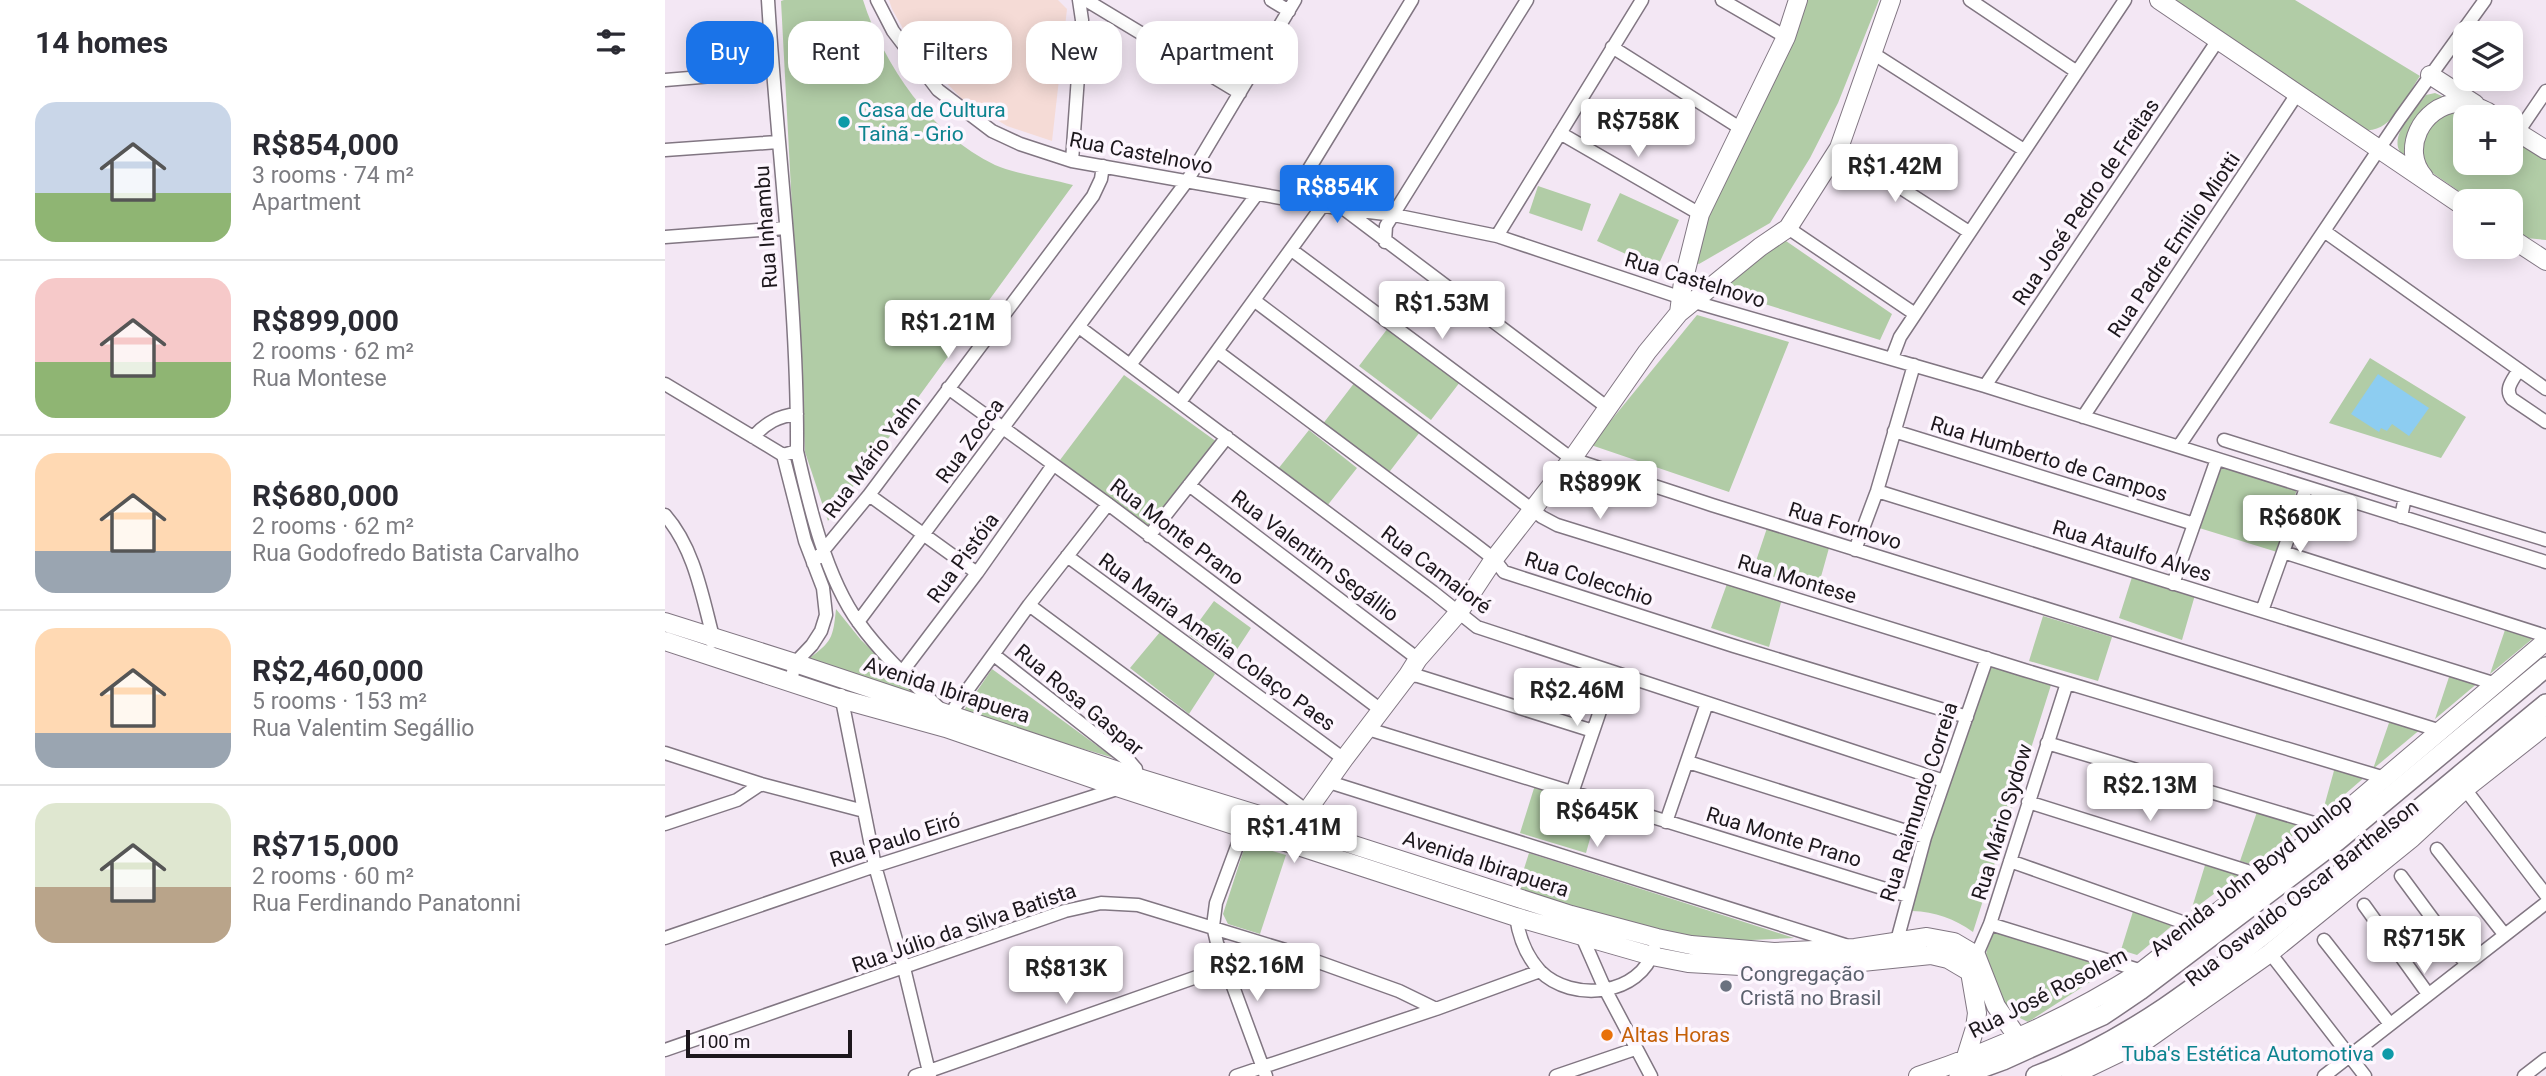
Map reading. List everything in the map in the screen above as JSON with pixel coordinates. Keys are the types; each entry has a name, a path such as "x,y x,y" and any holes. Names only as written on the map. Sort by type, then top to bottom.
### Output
{"main road":[{"name":"Avenida John Boyd Dunlop","path":"1962,1068 2003,1060 2103,1015 2140,990 2337,841 2546,667"},
{"path":"2036,1076 2100,1047 2182,997 2378,845 2546,704"},
{"path":"2488,752 2546,716"}],"street":[{"name":"Rua Inhambu","path":"768,0 769,21"},
{"name":"Rua Castelnovo","path":"877,0 893,32 938,90 992,131 1020,144 1072,161 1343,209 1394,215 1497,236 1683,304 1892,358 2546,562"},
{"path":"1072,161 1081,20 1079,0"},
{"path":"1086,0 1240,93"},
{"path":"1271,0 1292,5"},
{"path":"1290,200 1412,0"},
{"path":"1385,242 1387,226 1527,0"},
{"path":"1497,236 1642,0"},
{"path":"1722,0 1786,37"},
{"path":"1683,304 1700,214 1786,37 1798,0"},
{"path":"1294,835 1307,811 1344,759 1418,659 1459,612 1494,559 1571,459 1683,304 1788,228 1839,149 1891,0"},
{"path":"1970,0 2077,72"},
{"path":"1892,358 1900,337 2125,0"},
{"path":"2159,0 2453,199"},
{"path":"2179,446 2430,75 2485,0"},
{"name":"Rua Zocca","path":"858,622 1187,181 1292,5"},
{"name":"Rua José Pedro de Freitas","path":"1985,386 2218,40"},
{"path":"1612,47 1740,128"},
{"path":"1874,54 2024,150"},
{"path":"2430,75 2476,105"},
{"path":"665,80 686,78"},
{"name":"Rua Inhambu","path":"773,84 786,228 797,452 808,501 824,551 845,600 858,622 947,718"},
{"path":"2523,120 2546,91"},
{"name":"Rua Padre Emilio Miotti","path":"2083,418 2297,94"},
{"path":"2430,183 2419,171 2414,156 2417,134 2430,114 2443,106 2459,102 2467,105"},
{"path":"1560,133 1700,214"},
{"path":"2523,135 2546,150"},
{"path":"665,150 779,142"},
{"path":"1839,149 1969,232"},
{"name":"Rua Mário Yahn","path":"813,563 869,495 1093,196 1101,179 1103,166"},
{"path":"1130,365 1257,194"},
{"path":"1181,402 1293,251 1323,205"},
{"path":"1343,209 1608,408"},
{"path":"665,237 786,228"},
{"path":"1788,228 1915,314"},
{"path":"2323,231 2546,389"},
{"path":"2523,241 2546,244"},
{"path":"2523,245 2546,261"},
{"name":"Rua Fornovo","path":"1293,251 1571,459 2441,732"},
{"path":"1690,256 1699,276 1708,279 1727,274"},
{"name":"Rua Montese","path":"1255,301 1542,517 1557,525 2385,778"},
{"name":"Rua Camaioré","path":"1079,327 1477,627 1944,781"},
{"name":"Rua Colecchio","path":"1217,352 1494,559 1504,572 1967,717"},
{"path":"1855,550 1877,491 1914,365"},
{"path":"2518,370 2508,389 2509,394 2512,399 2546,422"},
{"path":"665,384 783,455 797,452"},
{"name":"Rua Monte Prano","path":"948,388 1108,504 1381,710"},
{"path":"753,437 773,420 797,414"},
{"name":"Rua Humberto de Campos","path":"1894,431 2194,524"},
{"path":"1149,536 1227,437"},
{"path":"2224,440 2546,540"},
{"path":"783,455 793,499 823,588 826,615 821,631 812,645 795,663 791,681"},
{"path":"2173,584 2217,459"},
{"name":"Rua Pistóia","path":"902,672 977,573 1053,465"},
{"name":"Rua Valentim Segállio","path":"1189,485 1418,659"},
{"path":"2262,611 2306,488"},
{"name":"Rua Ataulfo Alves","path":"1877,491 2496,684"},
{"path":"869,495 977,573"},
{"path":"2401,517 2405,498"},
{"path":"947,718 1029,605 1108,504"},
{"path":"665,515 683,540 700,584 713,637 709,656"},
{"path":"2283,552 2546,636"},
{"name":"Rua Maria Amélia Colaço Paes","path":"1067,556 1344,759"},
{"path":"1029,605 1307,811"},
{"name":"Avenida Ibirapuera","path":"665,622 844,680 947,718 1120,788 1247,820"},
{"name":"Avenida Ibirapuera","path":"665,641 841,699 947,718 1136,777 1247,820 1294,835 1571,915 1655,947 1688,963 1793,969 1894,950 1915,938 1939,938 1954,942 1973,964"},
{"name":"Rua José Rosolem","path":"1918,1076 1962,1068 2112,990 2142,971 2327,827 2546,641"},
{"name":"Rua Rosa Gaspar","path":"993,655 1130,762 1136,769 1136,777"},
{"name":"Rua Raimundo Correia","path":"1894,950 1925,836 1987,658"},
{"path":"1572,793 1613,673"},
{"path":"1408,676 1418,676 1593,732"},
{"path":"844,680 841,699 875,866 904,968 929,1074"},
{"name":"Rua Mário Sydow","path":"1973,964 1990,923 2067,683"},
{"path":"1666,821 1707,703"},
{"name":"Rua Oswaldo Oscar Barthelson","path":"2071,1076 2148,1039 2270,953 2412,838 2465,789 2546,725"},
{"name":"Rua Monte Prano","path":"1368,729 1908,896"},
{"path":"2047,743 2327,827"},
{"path":"665,753 864,811"},
{"path":"1688,762 1925,836"},
{"name":"Rua Paulo Eiró","path":"665,938 875,866 1120,788 1136,777"},
{"path":"1329,782 1855,948"},
{"path":"665,824 737,800 761,783"},
{"path":"2465,789 2546,895"},
{"path":"2028,802 2263,876"},
{"path":"1247,820 1216,903 1213,926 1265,1071"},
{"name":"Avenida Ibirapuera","path":"1294,835 1516,917 1582,936 1655,947 1691,945 1774,952 1855,948 1894,950"},
{"path":"2437,849 2504,934"},
{"path":"2010,861 2199,928"},
{"path":"2401,876 2466,964"},
{"name":"Rua Júlio da Silva Batista","path":"665,1050 1065,911 1101,903 1138,905 1213,926 1399,991 1436,1009"},
{"path":"2324,1076 2546,903"},
{"path":"2364,905 2428,994"},
{"path":"1571,915 1605,989 1651,1076"},
{"path":"1516,917 1519,936 1541,971 1576,989 1589,991 1624,984 1640,972 1655,947"},
{"path":"1990,923 2142,971"},
{"path":"2324,940 2390,1024"},
{"path":"915,1076 929,1074 1285,950"},
{"path":"2270,953 2365,1076"},
{"path":"1962,1068 1977,1013 1973,964"},
{"path":"1973,964 1996,1006 2018,1038"},
{"path":"1236,1076 1265,1071 1541,971"},
{"path":"1556,1076 1635,1049"},
{"path":"2524,1076 2546,1059"}],"shaded area":[{"path":"889,0 1058,0 1067,9 1066,21 1026,21 1026,84 1058,84 1052,141 1007,126 961,98 948,84 1012,84 1012,21 899,21"}],"green space":[{"path":"863,0 871,21 788,21 788,84 884,84 884,51 898,74 898,84 905,84 931,117 972,152 1003,168 1073,185 828,521 805,452 781,1"},
{"path":"1806,0 1879,0 1838,103 1810,158 1770,223 1699,264 1692,262 1696,236"},
{"path":"2170,0 2295,0 2420,76 2391,119 2383,126 2365,130"},
{"path":"2435,93 2451,100 2433,109 2411,161 2399,150 2399,136 2406,121 2426,95"},
{"path":"2453,109 2453,175 2523,175 2523,143 2546,157 2546,240 2523,236 2523,189 2456,189 2421,165 2422,132 2425,125"},
{"path":"1538,186 1591,204 1582,231 1529,213"},
{"path":"1620,193 1679,220 1657,268 1597,241"},
{"path":"1786,241 1892,314 1880,340 1710,287 1773,244"},
{"path":"1697,315 1789,342 1729,492 1591,445"},
{"path":"1388,328 1460,382 1431,420 1359,366"},
{"path":"2370,358 2466,417 2441,458 2329,423"},
{"path":"1124,375 1217,442 1148,530 1060,460"},
{"path":"1355,382 1420,432 1387,475 1322,425"},
{"path":"1309,430 1357,468 1327,506 1278,469"},
{"path":"2216,464 2297,489 2277,552 2196,527"},
{"path":"1767,528 1829,548 1817,591 1753,570"},
{"path":"2132,577 2195,595 2182,640 2119,618"},
{"path":"1728,581 1782,599 1769,647 1711,628"},
{"path":"1214,601 1251,628 1228,663 1189,635"},
{"path":"836,609 861,640 921,697 808,659 830,638"},
{"path":"2043,616 2112,637 2098,681 2029,661"},
{"path":"2506,627 2537,635 2490,674"},
{"path":"1160,632 1215,674 1189,714 1130,668"},
{"path":"1986,664 2051,685 1973,932 1944,917 1912,911 1926,848"},
{"path":"992,669 1114,758 962,713"},
{"path":"2450,674 2479,682 2435,719"},
{"path":"2390,720 2422,728 2373,769"},
{"path":"2335,767 2366,776 2322,814"},
{"path":"1535,785 1599,806 1586,853 1520,833"},
{"path":"2258,809 2308,824 2253,865 2240,861"},
{"path":"1248,844 1286,855 1260,934 1228,924 1223,914"},
{"path":"1529,853 1794,938 1706,942 1516,894"},
{"path":"2206,862 2242,873 2191,911"},
{"path":"2135,905 2180,919 2137,955 2121,950"},
{"path":"1992,930 2115,966 2028,1022 2004,1010 1984,962"}],"water":[{"path":"2378,374 2429,408 2409,436 2392,424 2387,431 2381,428 2379,432 2351,414"}],"place":[{"name":"Casa de Cultura Tainã - Grio","path":"844,122"},
{"name":"Congregação Cristã no Brasil","path":"1726,986"},
{"name":"Altas Horas","path":"1607,1035"},
{"name":"Tuba's Estética Automotiva","path":"2388,1054"}]}
